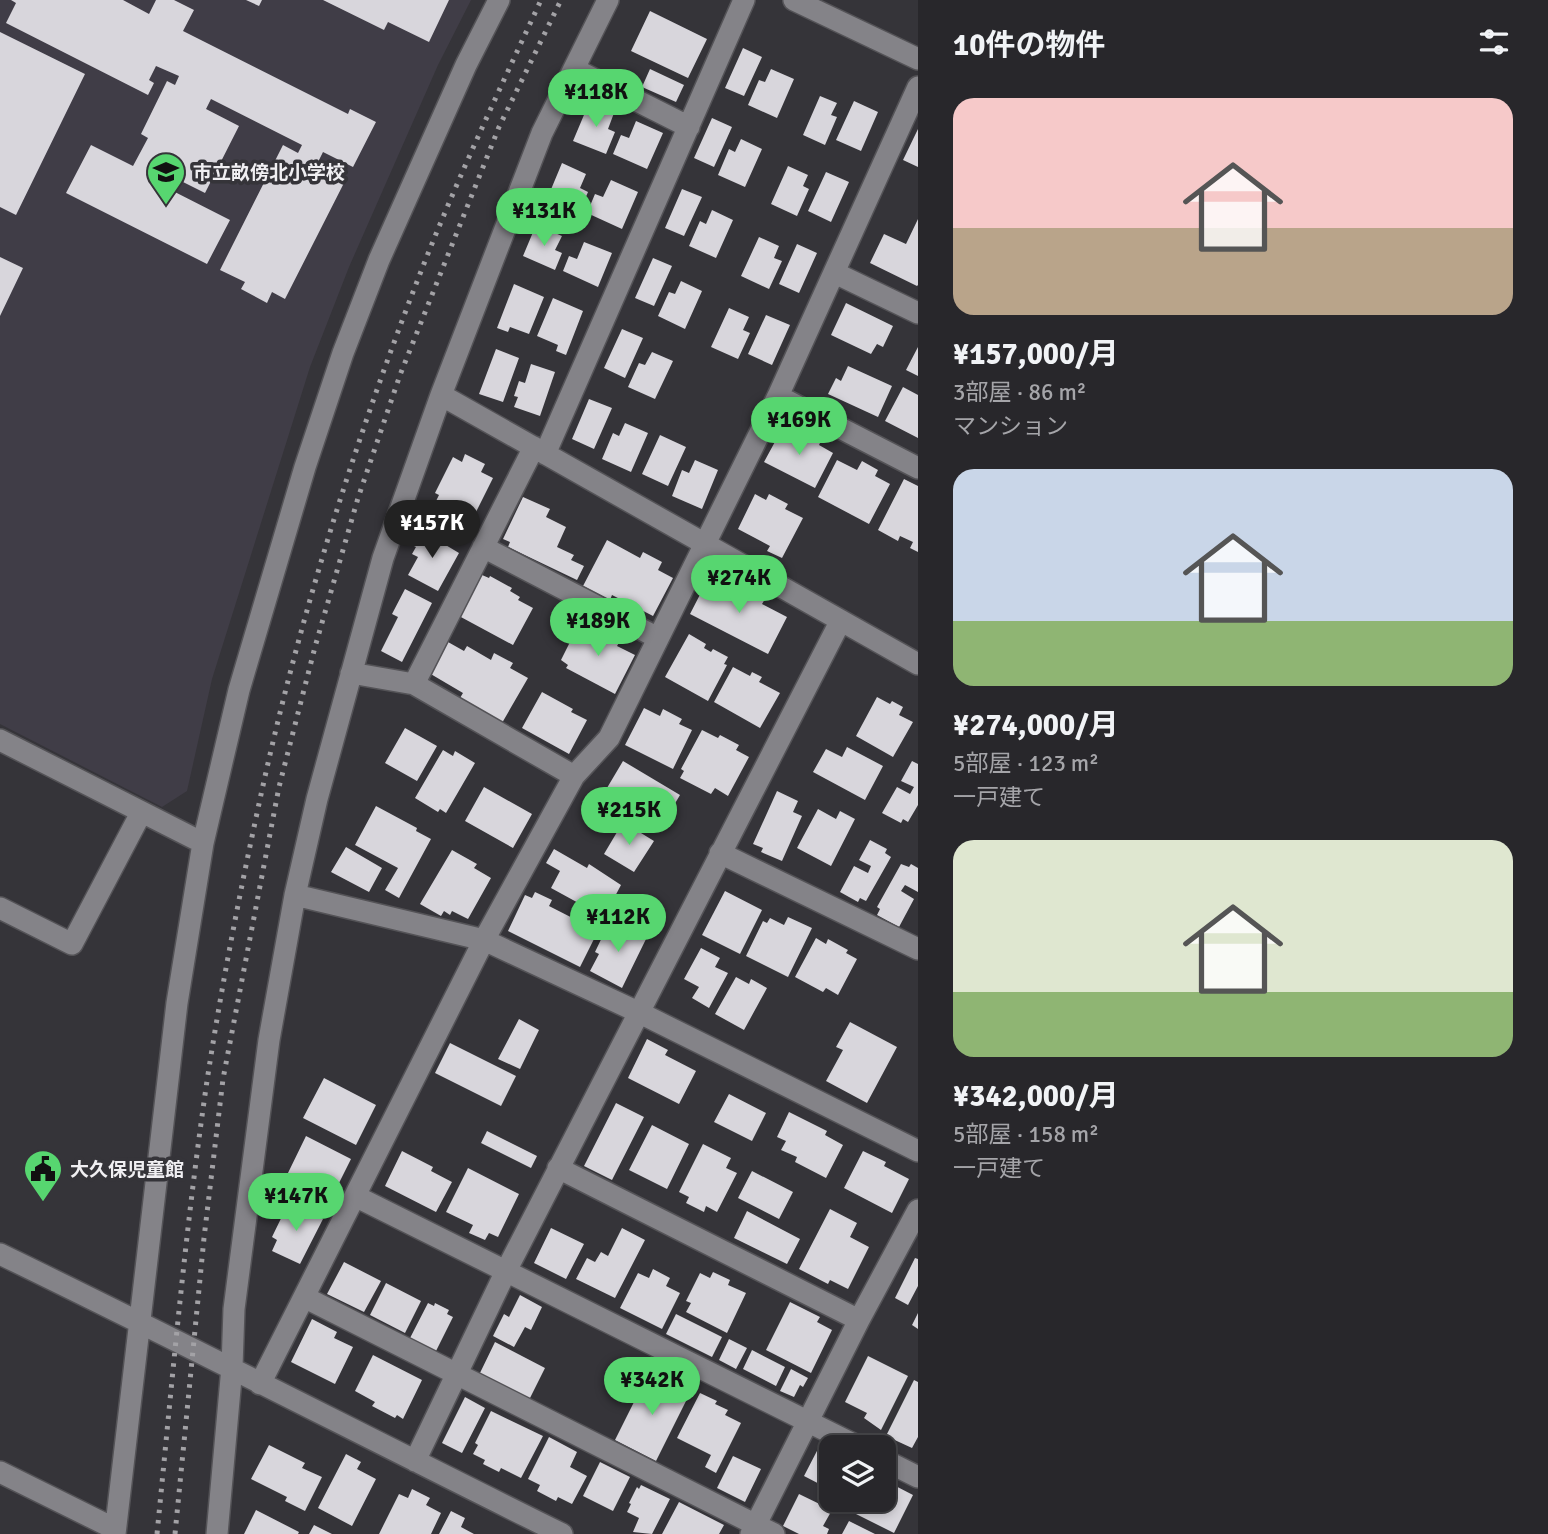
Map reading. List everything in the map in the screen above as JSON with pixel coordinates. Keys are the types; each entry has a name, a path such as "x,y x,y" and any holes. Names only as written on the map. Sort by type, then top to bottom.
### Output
{"street":[{"path":"0,1472 115,1531 177,1003 203,843 239,690 330,388 379,260 466,65 499,0"},
{"path":"217,1534 232,1367 234,1309 246,1205 269,1040 295,895 317,799 383,558 441,395 542,134 608,0"},
{"path":"414,684 483,547 540,450 689,127 744,0"},
{"path":"804,2 918,59"},
{"path":"574,69 689,127"},
{"path":"260,1384 484,940 575,776 608,737 778,396 918,87"},
{"path":"835,273 918,313"},
{"path":"441,395 918,664"},
{"path":"778,396 918,468"},
{"path":"483,547 658,638"},
{"path":"415,1461 558,1168 840,622"},
{"path":"351,673 414,684 575,776"},
{"path":"0,740 203,843"},
{"path":"0,908 72,944 141,813"},
{"path":"720,853 918,950"},
{"path":"295,895 484,940 638,1012 918,1151"},
{"path":"558,1168 859,1320"},
{"path":"355,1196 835,1435"},
{"path":"304,1297 457,1373 760,1531 807,1421 918,1210"},
{"path":"0,1254 232,1367 260,1384 562,1534"},
{"path":"896,1466 918,1477"}],"shaded area":[{"path":"0,0 471,0 438,65 349,267 310,367 212,679 187,791 162,807 0,724"}],"building":[{"path":"11,0 123,0 149,14 156,0 174,0 194,10 183,31 348,114 350,109 376,122 353,167 323,152 316,166 345,181 285,299 272,292 267,303 241,289 245,282 220,270 283,145 298,153 302,145 211,99 206,109 239,126 205,193 171,176 165,187 230,220 207,264 66,193 91,145 133,166 148,138 141,134 167,81 175,85 179,76 156,66 149,80 154,83 148,95 6,23 16,3"},
{"path":"246,0 262,0 259,6"},
{"path":"323,0 449,0 429,42 388,22 384,30"},
{"path":"650,11 707,39 688,78 631,51"},
{"path":"0,32 85,74 16,215 0,207"},
{"path":"743,48 762,57 744,96 725,88"},
{"path":"650,69 684,85 676,102 642,87"},
{"path":"771,69 794,79 777,118 748,105 759,80 765,82"},
{"path":"820,96 837,103 831,115 837,117 825,145 803,135"},
{"path":"854,101 878,112 861,151 836,140"},
{"path":"589,103 614,113 608,129 615,132 606,154 573,141"},
{"path":"712,118 732,127 714,167 694,158"},
{"path":"636,121 663,133 647,169 613,154 621,135 629,138"},
{"path":"918,129 918,167 903,160"},
{"path":"741,139 762,149 745,187 718,175 729,149 735,152"},
{"path":"562,163 586,174 580,188 588,192 579,213 547,199"},
{"path":"788,166 808,175 803,186 809,189 797,216 771,204"},
{"path":"826,172 849,182 831,222 808,211"},
{"path":"611,180 638,192 622,229 587,213 595,194 603,197"},
{"path":"682,189 702,197 684,236 665,228"},
{"path":"712,210 733,220 716,258 689,246 700,221 706,224"},
{"path":"918,219 917,286 870,263 884,234 906,244"},
{"path":"536,225 562,236 555,250 562,253 555,270 523,256"},
{"path":"759,237 779,246 774,258 782,261 769,289 741,276"},
{"path":"584,242 612,253 598,287 563,271 569,256 577,259"},
{"path":"797,244 817,253 799,293 779,284"},
{"path":"0,257 23,268 0,316"},
{"path":"653,258 672,266 654,306 635,298"},
{"path":"681,281 702,291 685,329 658,316 669,292 675,294"},
{"path":"514,284 544,297 529,334 510,327 508,332 497,328"},
{"path":"553,298 583,311 566,355 556,351 558,345 537,336"},
{"path":"846,303 893,326 883,347 877,344 871,354 831,335"},
{"path":"729,308 749,317 743,330 750,333 738,359 711,347"},
{"path":"766,315 790,325 772,365 748,354"},
{"path":"622,329 643,338 625,378 604,368"},
{"path":"918,347 918,376 906,370"},
{"path":"496,349 519,358 503,402 479,394"},
{"path":"652,352 673,361 655,399 628,387 639,363 645,365"},
{"path":"531,364 555,372 540,416 514,407 519,381 525,383"},
{"path":"848,366 892,386 878,417 828,394 836,378 841,381"},
{"path":"903,387 918,395 918,438 885,421"},
{"path":"589,399 612,408 594,449 572,439"},
{"path":"625,423 648,433 631,472 602,459 613,433 619,436"},
{"path":"783,427 802,438 805,432 821,441 819,445 833,453 815,488 764,462"},
{"path":"660,435 686,447 668,486 642,474"},
{"path":"465,454 485,464 481,472 493,478 475,514 465,509 460,518 434,505 439,495 435,493 453,457 462,462"},
{"path":"695,460 718,470 702,509 672,496 682,470 689,473"},
{"path":"837,460 857,470 862,461 878,470 875,476 890,484 869,524 818,497"},
{"path":"904,479 918,486 918,552 910,548 913,542 900,536 898,541 878,530"},
{"path":"755,494 766,500 769,494 788,504 785,509 803,518 782,558 767,551 770,546 738,529"},
{"path":"523,497 550,509 546,517 566,527 557,547 574,555 571,560 584,566 577,580 508,547 510,542 503,539"},
{"path":"432,530 447,538 444,544 459,553 438,591 408,575 418,557 412,554 416,547 412,545 417,535 426,540"},
{"path":"607,540 640,558 643,552 662,562 658,570 673,578 653,616 612,595 610,600 583,586"},
{"path":"482,575 489,578 490,576 512,588 510,591 520,597 518,600 533,608 513,645 459,616"},
{"path":"707,581 722,589 725,584 745,594 747,590 765,599 762,604 787,617 768,654 690,614"},
{"path":"405,589 432,603 402,662 381,651 398,617 392,614"},
{"path":"579,624 589,629 591,626 620,641 617,646 635,655 615,694 566,668 568,665 561,660"},
{"path":"689,634 706,644 704,648 711,652 713,649 728,657 724,664 727,665 708,701 665,677"},
{"path":"448,642 464,651 467,646 491,660 494,653 513,663 510,668 528,678 502,723 460,698 463,693 429,673"},
{"path":"733,667 750,676 752,672 762,677 759,682 780,693 760,728 714,702"},
{"path":"542,692 587,720 569,754 522,728"},
{"path":"877,697 903,707 899,715 913,722 893,757 856,736"},
{"path":"644,708 660,716 663,709 682,719 679,724 692,730 673,769 625,745"},
{"path":"405,728 437,746 417,781 385,763"},
{"path":"702,730 718,738 720,735 739,745 736,750 749,757 728,796 715,788 711,794 680,778 684,771 681,769"},
{"path":"847,747 883,766 865,800 813,772 826,749 842,757"},
{"path":"443,750 453,756 455,751 475,763 446,813 440,809 438,812 415,798"},
{"path":"623,761 680,795 661,827 604,793"},
{"path":"912,761 918,764 918,805 908,822 903,819 901,823 882,813 897,787 910,794 914,787 901,781"},
{"path":"484,787 532,814 513,848 465,821"},
{"path":"777,791 798,801 793,812 802,816 782,861 761,852 763,848 753,844"},
{"path":"376,806 417,828 416,831 431,839 399,898 385,890 398,868 355,845"},
{"path":"818,809 836,819 840,811 855,819 831,866 797,848"},
{"path":"623,822 654,841 634,872 604,854"},
{"path":"870,840 887,849 885,853 891,857 866,901 860,898 858,902 840,892 854,866 868,873 871,866 859,860"},
{"path":"346,847 382,868 369,892 331,872"},
{"path":"554,849 587,868 589,864 621,885 604,917 551,888 560,871 546,863"},
{"path":"452,850 477,864 474,868 491,878 468,919 452,911 450,915 444,911 441,916 420,904"},
{"path":"901,864 909,867 911,864 918,868 918,892 905,885 901,891 914,899 899,927 877,915 880,909 877,907"},
{"path":"725,891 762,910 740,954 702,935"},
{"path":"535,892 552,900 549,906 598,931 580,967 508,931 525,895 532,898"},
{"path":"625,899 659,916 651,933 617,915"},
{"path":"788,917 812,928 788,977 746,956 763,921 767,923 770,918 784,925"},
{"path":"617,923 647,937 622,988 590,971 599,954 595,952 607,927 614,930"},
{"path":"816,938 826,944 828,939 848,950 846,953 857,959 838,995 826,988 823,992 795,977"},
{"path":"701,948 720,958 715,967 728,973 709,1008 692,998 699,987 684,979"},
{"path":"736,977 749,984 751,979 767,988 744,1030 715,1014"},
{"path":"519,1019 539,1030 520,1069 498,1059"},
{"path":"850,1022 897,1047 867,1103 826,1081 843,1050 836,1047"},
{"path":"647,1039 668,1050 665,1055 696,1071 679,1104 628,1078"},
{"path":"450,1043 516,1076 501,1106 435,1073"},
{"path":"324,1078 376,1105 356,1145 303,1118"},
{"path":"729,1094 766,1113 752,1141 714,1122"},
{"path":"616,1103 644,1117 612,1180 584,1166"},
{"path":"789,1112 827,1131 825,1135 843,1145 826,1178 795,1162 797,1157 781,1150 786,1141 777,1137"},
{"path":"652,1125 689,1144 667,1189 629,1170"},
{"path":"487,1131 537,1156 531,1168 481,1143"},
{"path":"306,1136 351,1159 332,1197 287,1175"},
{"path":"703,1144 731,1158 726,1168 737,1173 717,1212 706,1206 704,1212 686,1203 689,1197 679,1192"},
{"path":"402,1151 433,1167 431,1171 452,1182 436,1212 385,1186"},
{"path":"863,1151 886,1162 884,1166 909,1179 892,1213 844,1188"},
{"path":"468,1168 519,1194 498,1237 489,1233 485,1240 469,1233 473,1225 446,1212"},
{"path":"752,1171 793,1192 779,1219 738,1198"},
{"path":"289,1202 323,1219 300,1264 272,1251 277,1240 272,1237"},
{"path":"830,1209 857,1223 850,1237 869,1247 848,1289 830,1280 828,1284 799,1269"},
{"path":"747,1211 800,1239 787,1264 734,1238"},
{"path":"551,1228 584,1244 566,1279 534,1263"},
{"path":"622,1228 645,1240 615,1298 576,1279 587,1258 595,1262 601,1252 608,1256"},
{"path":"915,1258 918,1259 918,1286 908,1305 895,1298"},
{"path":"344,1262 381,1281 364,1312 327,1294"},
{"path":"653,1269 670,1278 666,1286 680,1293 662,1329 620,1308 638,1273 649,1278"},
{"path":"713,1272 730,1280 728,1285 746,1293 727,1333 686,1312 691,1303 686,1301 700,1273 710,1278"},
{"path":"386,1283 421,1301 405,1333 370,1315"},
{"path":"520,1295 542,1307 531,1330 525,1327 514,1347 493,1336 504,1314 509,1317"},
{"path":"790,1302 820,1317 817,1322 832,1330 811,1373 766,1350"},
{"path":"428,1303 434,1306 435,1303 449,1310 447,1314 453,1317 435,1353 409,1340"},
{"path":"918,1313 918,1329 912,1325"},
{"path":"676,1314 722,1337 712,1357 666,1334"},
{"path":"312,1319 337,1332 334,1338 353,1347 335,1384 291,1362"},
{"path":"729,1339 747,1348 736,1369 719,1360"},
{"path":"495,1342 545,1368 529,1400 479,1375"},
{"path":"752,1350 785,1367 776,1386 743,1369"},
{"path":"373,1355 422,1380 403,1419 397,1415 395,1418 372,1406 375,1402 355,1391"},
{"path":"868,1356 908,1376 881,1430 864,1418 867,1413 845,1402"},
{"path":"791,1369 808,1378 803,1387 800,1385 794,1397 780,1391"},
{"path":"647,1376 660,1382 663,1376 675,1383 672,1389 688,1397 656,1461 615,1440"},
{"path":"914,1380 918,1382 918,1437 912,1448 896,1441 896,1435 886,1435"},
{"path":"700,1393 717,1401 715,1404 728,1410 725,1415 741,1423 716,1473 705,1467 711,1455 677,1438"},
{"path":"465,1397 485,1408 462,1453 442,1443"},
{"path":"491,1411 543,1436 521,1478 501,1468 499,1472 483,1464 485,1460 473,1454 478,1445 475,1443"},
{"path":"549,1437 577,1452 570,1467 587,1476 572,1504 558,1497 556,1501 537,1491 540,1485 528,1479"},
{"path":"269,1445 305,1463 302,1468 322,1477 305,1511 285,1501 287,1497 251,1479"},
{"path":"819,1447 819,1484 804,1476"},
{"path":"346,1454 361,1462 357,1469 376,1479 352,1526 318,1508"},
{"path":"733,1456 761,1469 745,1502 717,1488"},
{"path":"600,1462 630,1477 613,1511 583,1496"},
{"path":"641,1485 670,1499 652,1534 633,1532 639,1518 627,1512 637,1487 639,1489"},
{"path":"896,1486 913,1495 894,1533 852,1512 896,1512"},
{"path":"412,1489 430,1498 426,1505 441,1513 431,1534 379,1534 399,1494 408,1498"},
{"path":"799,1494 819,1504 819,1512 831,1512 823,1526 829,1529 827,1534 799,1534 783,1526"},
{"path":"679,1502 724,1525 719,1534 662,1534"},
{"path":"256,1510 299,1532 298,1534 244,1534"},
{"path":"451,1511 465,1518 461,1527 474,1534 439,1534"},
{"path":"849,1521 875,1534 842,1534"},
{"path":"314,1525 332,1534 309,1534"}],"railway":[{"path":"157,1534 185,1250 207,1081 239,898 295,654 355,453 402,321 454,191 541,0"},
{"path":"175,1534 204,1238 223,1079 279,787 315,647 358,498 400,375 499,127 561,0"}],"place":[{"name":"市立畝傍北小学校","path":"166,206"},
{"name":"大久保児童館","path":"43,1203"}]}
